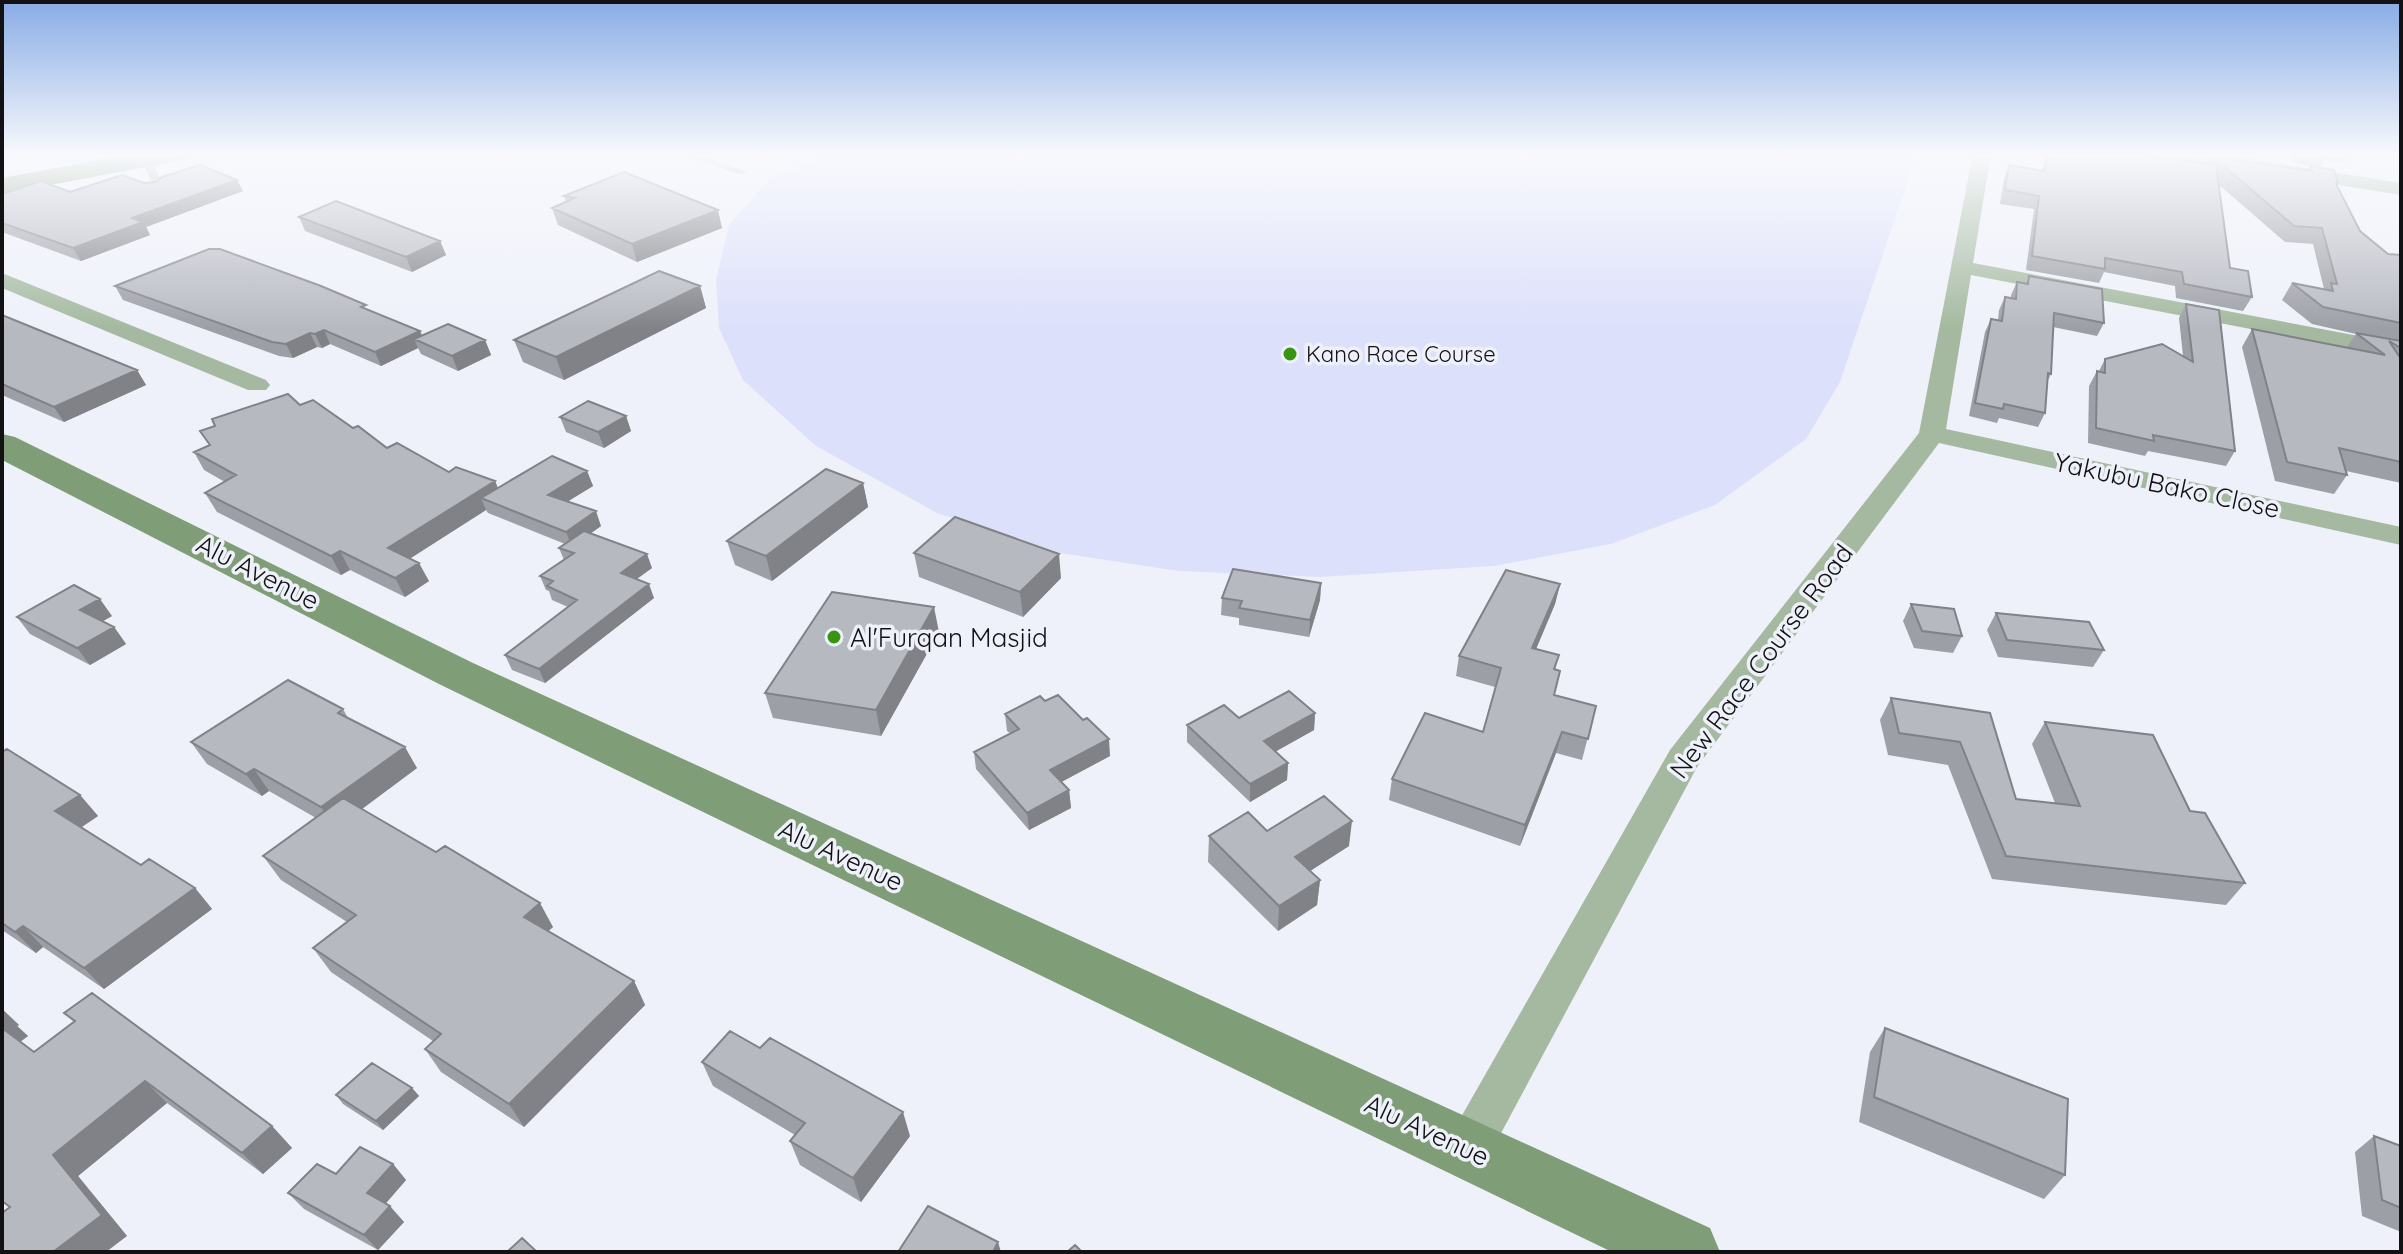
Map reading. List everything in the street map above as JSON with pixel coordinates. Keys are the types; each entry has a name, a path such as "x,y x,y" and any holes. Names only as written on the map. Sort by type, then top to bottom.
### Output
{"street":[{"name":"New Race Course Road","path":"1468,1149 1683,759 1932,434 1972,212"},
{"path":"1962,267 2401,351"},
{"path":"2,280 257,385"},
{"path":"2,307 38,294"},
{"name":"Yakubu Bako Close","path":"1932,434 2401,536"},
{"name":"Alu Avenue","path":"2,445 457,674 1686,1252"}],"shaded area":[{"name":"Kano Race Course","path":"741,212 1897,212 1840,382 1806,439 1715,505 1611,544 1494,566 1320,577 1179,571 1060,553 937,513 816,446 743,380 719,328 716,280 729,225"}],"building":[{"path":"2,212 150,212 132,218 143,222 73,248 2,223"},
{"path":"312,212 363,212 440,241 406,257 299,217"},
{"path":"560,212 714,212 632,244"},
{"path":"2037,212 2222,212 2230,268 2248,271 2252,297 2184,284 2182,272 2105,258 2105,269 2032,256"},
{"path":"2277,212 2350,212 2360,231 2388,254 2401,255 2401,323 2323,307 2292,283 2333,291 2331,283 2337,284 2322,228 2294,226"},
{"path":"209,249 220,249 321,286 366,305 361,307 420,331 375,352 324,330 286,344 272,342 115,286"},
{"path":"659,271 700,286 556,357 514,340"},
{"path":"2029,276 2102,289 2104,323 2054,313 2051,374 2048,373 2045,413 2004,404 2003,409 1975,403 1991,319 2002,321 2005,297 2016,299 2017,282 2028,284"},
{"path":"2186,304 2219,310 2235,451 2153,435 2154,441 2096,428 2097,371 2105,373 2105,359 2162,344 2193,362"},
{"path":"2,315 137,370 54,407 2,384"},
{"path":"448,324 485,340 452,356 414,339"},
{"path":"2252,329 2385,355 2356,333 2401,341 2401,348 2389,341 2401,359 2401,462 2339,448 2347,475 2287,462"},
{"path":"288,394 300,405 313,400 353,428 358,426 387,448 397,443 449,472 456,467 495,481 388,548 419,563 395,578 340,551 331,556 205,493 236,475 194,452 210,445 200,431 215,426 212,419"},
{"path":"588,401 626,416 598,432 560,417"},
{"path":"552,456 587,471 548,495 596,511 566,532 481,498"},
{"path":"826,469 863,483 766,556 727,541"},
{"path":"955,517 1059,554 1020,592 914,553"},
{"path":"584,531 647,554 621,573 649,584 539,669 505,655 577,600 547,586 553,581 540,576 574,553 559,548"},
{"path":"1233,569 1321,583 1310,620 1239,608 1242,601 1222,598"},
{"path":"1506,570 1560,584 1532,648 1559,655 1554,669 1560,671 1554,695 1596,706 1588,739 1562,732 1525,825 1392,779 1425,713 1483,732 1501,668 1459,656"},
{"path":"74,585 100,599 80,610 114,627 77,648 17,617"},
{"path":"832,592 934,607 876,710 765,693"},
{"path":"1911,604 1954,609 1962,636 1922,631"},
{"path":"1996,613 2089,622 2104,650 2007,640"},
{"path":"288,680 343,709 338,713 405,747 321,807 254,769 246,774 191,742"},
{"path":"1289,691 1315,713 1264,741 1288,763 1250,784 1187,725 1224,705 1239,718"},
{"path":"1058,695 1083,720 1087,718 1109,739 1050,770 1069,790 1027,813 974,752 1019,729 1005,714 1040,696 1045,701"},
{"path":"1891,698 1990,713 2016,799 2080,806 2045,722 2153,735 2190,811 2205,813 2245,883 2006,856 1960,742 1899,733"},
{"path":"7,749 80,795 55,811 141,865 149,859 195,888 84,968 23,926 15,932 2,923 2,752"},
{"path":"1324,796 1352,821 1295,857 1320,880 1279,906 1209,836 1248,812 1267,831"},
{"path":"343,798 436,852 445,846 540,903 524,917 634,981 509,1104 425,1049 441,1034 313,948 356,915 263,856"},
{"path":"92,993 272,1126 242,1153 145,1081 53,1155 102,1215 53,1252 2,1252 2,1213 10,1207 2,1201 2,1028 34,1052 75,1021 64,1013"},
{"path":"1885,1028 2068,1099 2065,1175 1874,1097"},
{"path":"730,1031 760,1048 770,1038 903,1112 853,1178 790,1141 805,1123 702,1062"},
{"path":"372,1063 412,1088 376,1121 336,1095"},
{"path":"2374,1136 2401,1146 2401,1208 2382,1200"},
{"path":"360,1147 393,1164 367,1193 390,1206 364,1235 288,1193 317,1164 336,1174"},
{"path":"928,1206 998,1242 993,1252 898,1252"},
{"path":"522,1238 537,1252 507,1252"},
{"path":"1075,1245 1082,1252 1067,1252"}],"place":[{"name":"Kano Race Course","path":"1290,354"},
{"name":"Al'Furqan Masjid","path":"834,637"}]}
